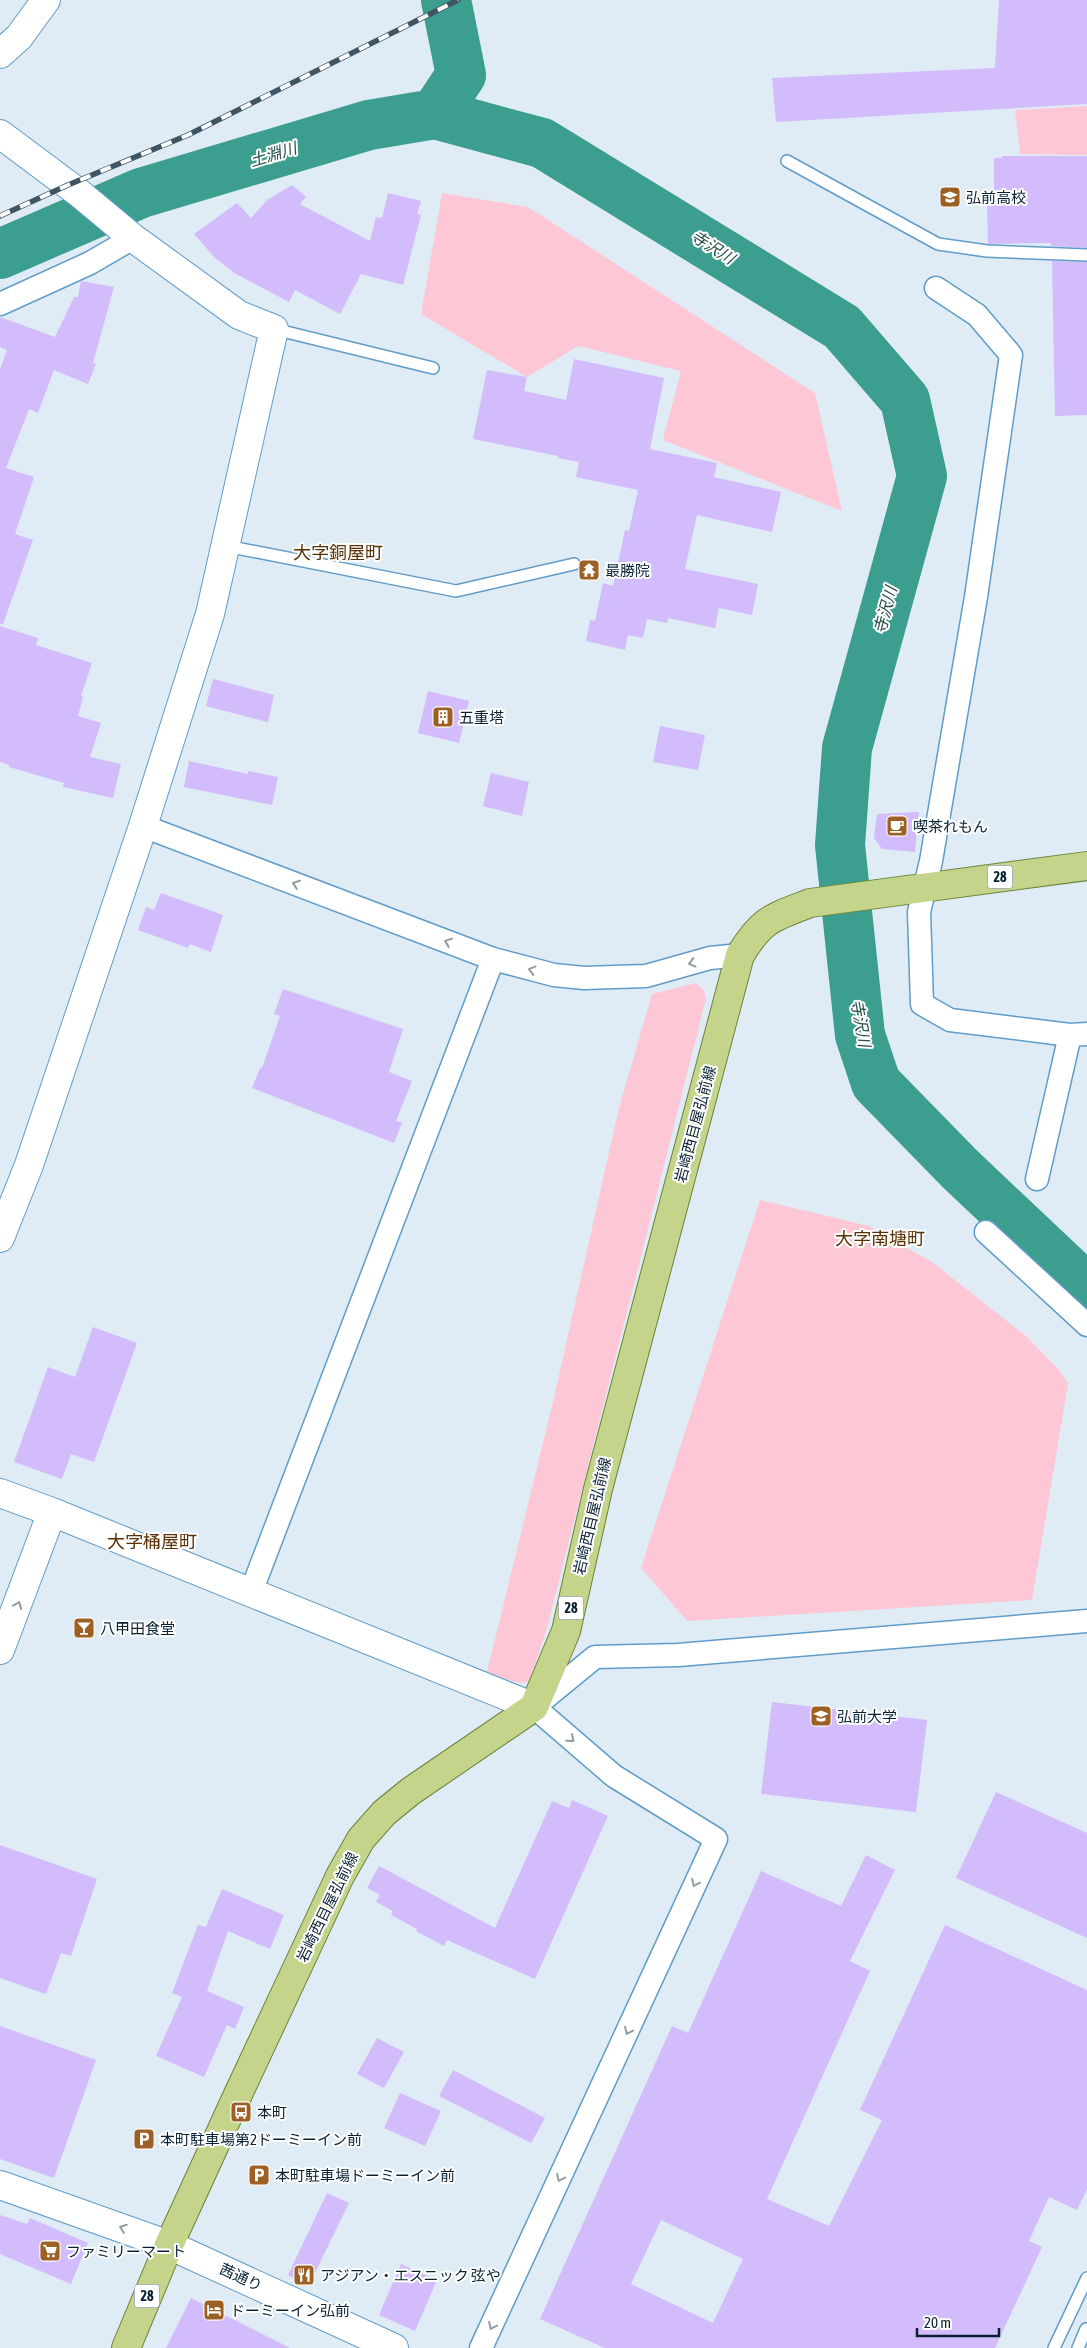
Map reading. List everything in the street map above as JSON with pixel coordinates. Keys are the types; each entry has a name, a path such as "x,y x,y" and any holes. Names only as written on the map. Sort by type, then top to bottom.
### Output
{"main road":[{"name":"岩崎西目屋弘前線","path":"126,2348 169,2244 340,1876 362,1839 384,1813 411,1791 534,1707 566,1631 598,1488 740,955 752,936 768,920 817,901 1087,866"}],"street":[{"path":"0,54 20,37 46,0"},
{"path":"0,134 79,193 133,238 239,315 274,329 210,614 143,826 29,1164 0,1238"},
{"path":"0,304 90,262 133,238"},
{"path":"936,288 977,315 1011,355 976,597 919,887 922,1004 950,1020 1078,1035 1037,1179"},
{"path":"143,826 494,959 554,975 584,978 646,976 710,958 740,955"},
{"path":"251,1592 494,959"},
{"path":"986,1232 1087,1325"},
{"path":"0,1493 52,1512 534,1707 614,1776 716,1839 481,2348"},
{"path":"0,1650 52,1512"},
{"path":"534,1707 595,1657 678,1655 1087,1622"},
{"name":"茜通り","path":"0,2185 169,2244 394,2348"}],"lane":[{"path":"787,161 938,244 987,251 1087,255"},
{"path":"274,329 433,368"},
{"path":"225,546 456,591 574,564"},
{"path":"1054,2348 1087,2278"},
{"path":"1078,2348 1086,2329"}],"shaded area":[{"path":"1087,106 1087,155 1020,154 1015,110"},
{"path":"442,193 528,207 815,393 842,511 663,440 681,371 578,346 527,377 421,314"},
{"path":"696,983 704,991 706,999 547,1628 530,1680 525,1683 515,1682 487,1672 553,1402 619,1108 652,994"},
{"path":"760,1200 869,1226 932,1262 1026,1336 1058,1369 1068,1383 1032,1600 687,1621 641,1568"}],"building":[{"name":"弘前高校","path":"999,0 1087,0 1087,104 776,122 772,78 995,68"},
{"path":"1002,156 1087,156 1087,248 1051,246 1051,243 988,244 987,199 994,198 994,158 1002,158"},
{"path":"292,185 306,197 300,204 370,241 376,217 382,218 388,193 421,201 417,214 421,215 403,285 361,274 340,314 295,290 289,302 236,274 215,258 194,234 237,203 251,218 267,200"},
{"path":"1052,261 1087,262 1087,415 1055,416"},
{"path":"81,281 114,287 93,363 96,364 88,384 54,370 38,413 29,409 6,468 34,477 15,534 33,540 3,624 0,624 0,369 7,350 0,347 0,317 55,337 74,297 78,297"},
{"path":"574,359 664,378 650,449 717,463 714,477 781,492 772,532 697,515 685,569 758,584 752,615 719,608 715,628 668,618 667,623 647,619 643,638 628,635 625,650 586,641 590,620 595,621 603,583 613,586 625,530 629,531 638,490 576,477 579,462 473,439 487,370 527,377 524,391 566,400"},
{"path":"0,626 38,638 36,645 92,663 81,696 83,697 78,716 101,723 90,757 121,764 113,798 63,787 64,783 9,767 9,765 0,762"},
{"path":"213,679 274,695 268,722 206,706"},
{"name":"五重塔","path":"428,691 469,701 459,743 418,733"},
{"path":"660,726 705,735 698,770 653,762"},
{"path":"189,761 248,774 248,771 278,777 272,805 184,787"},
{"path":"491,773 529,782 522,816 483,806"},
{"name":"喫茶れもん","path":"919,812 915,852 882,849 874,838 877,814"},
{"path":"161,893 223,915 211,952 190,944 188,948 138,930 146,907 154,910"},
{"path":"283,989 403,1029 389,1072 412,1081 396,1121 402,1123 394,1143 252,1088 260,1068 262,1068 280,1016 274,1014"},
{"path":"93,1327 137,1343 94,1462 71,1454 62,1479 14,1462 48,1367 75,1377"},
{"path":"772,1702 927,1720 916,1812 761,1794"},
{"path":"996,1792 1087,1833 1087,1938 956,1878"},
{"path":"572,1800 608,1816 535,1979 447,1940 444,1946 416,1931 417,1929 391,1915 393,1911 376,1902 380,1895 367,1888 379,1866 495,1928 552,1801 569,1808"},
{"path":"0,1845 97,1879 71,1956 61,1953 46,1994 0,1978"},
{"path":"866,1855 895,1870 850,1961 870,1971 767,2199 829,2226 882,2120 860,2110 945,1925 1087,1990 1087,2189 1077,2210 1049,2197 1029,2241 1042,2247 995,2348 605,2348 540,2319 672,2026 688,2033 761,1871 841,1906","holes":["661,2220 743,2259 713,2323 631,2284"]},
{"path":"222,1889 284,1915 270,1949 228,1931 207,1991 244,2007 235,2029 227,2025 204,2077 156,2056 182,1997 172,1993 198,1925 206,1927"},
{"path":"0,2026 96,2060 54,2178 0,2159"},
{"path":"377,2038 404,2052 384,2088 357,2074"},
{"path":"453,2070 545,2118 531,2143 439,2096"},
{"path":"400,2093 441,2111 425,2146 384,2128"},
{"path":"327,2193 349,2203 309,2285 288,2275"},
{"name":"ファミリーマート","path":"0,2215 27,2224 30,2218 88,2243 71,2284 0,2254"},
{"path":"401,2264 437,2280 415,2331 379,2315"},
{"path":"191,2298 290,2348 166,2348"}],"waterway":[{"name":"土淵川","path":"435,114 461,75 446,0"},
{"name":"寺沢川","path":"0,254 141,193 369,125 435,114 542,143 842,327 905,400 922,476 847,748 840,845 860,1035 876,1083 960,1169 1087,1289"}],"railway":[{"path":"0,216 68,185 188,135 458,0"}],"place":[{"name":"弘前高校","path":"950,197"},
{"name":"最勝院","path":"589,570"},
{"name":"五重塔","path":"443,717"},
{"name":"喫茶れもん","path":"897,826"},
{"name":"八甲田食堂","path":"84,1628"},
{"name":"弘前大学","path":"821,1716"},
{"name":"本町","path":"241,2112"},
{"name":"本町駐車場第2ドーミーイン前","path":"144,2139"},
{"name":"本町駐車場ドーミーイン前","path":"259,2175"},
{"name":"ファミリーマート","path":"50,2251"},
{"name":"アジアン・エスニック 弦や","path":"304,2275"},
{"name":"ドーミーイン弘前","path":"214,2310"}],"district":[{"name":"大字銅屋町","path":"338,552"},
{"name":"大字南塘町","path":"880,1238"},
{"name":"大字桶屋町","path":"152,1541"}]}
